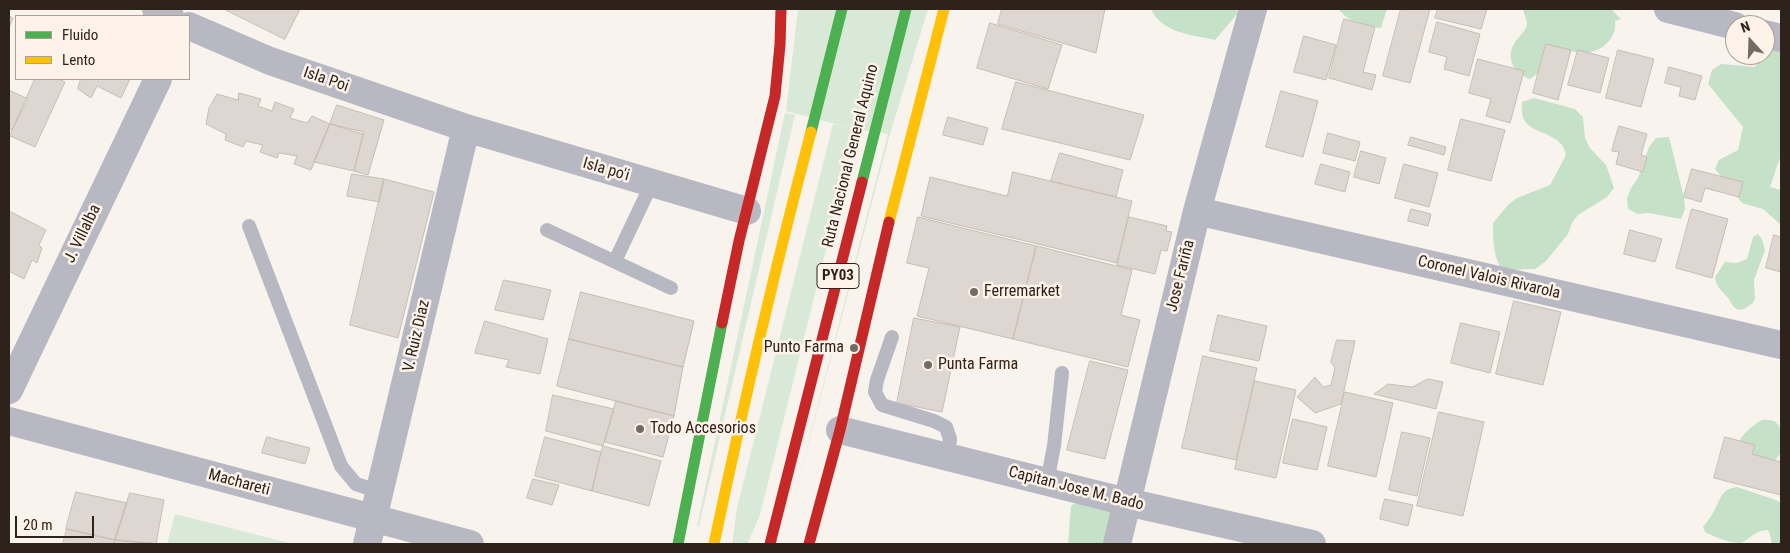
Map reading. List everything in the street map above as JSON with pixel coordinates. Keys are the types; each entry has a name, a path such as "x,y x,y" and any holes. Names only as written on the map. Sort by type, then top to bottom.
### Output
{"highway":[{"path":"678,544 739,241 775,96 781,9"},
{"path":"714,544 733,452 783,240 842,9"},
{"name":"Ruta Nacional General Aquino","path":"770,544 906,9"},
{"name":"PY03","path":"809,544 840,430 899,182 944,9"}],"street":[{"path":"156,9 168,15"},
{"name":"Jose Fariña","path":"1117,544 1197,211 1253,9"},
{"path":"1668,9 1725,23"},
{"name":"Isla Poi","path":"190,26 270,61 466,128"},
{"name":"J. Villalba","path":"9,390 158,80"},
{"name":"Isla po'i","path":"466,128 747,211"},
{"name":"V. Ruiz Diaz","path":"370,532 466,128"},
{"name":"Coronel Valois Rivarola","path":"1197,211 1781,345"},
{"name":"Machareti","path":"9,421 370,532 470,544"},
{"name":"Capitan Jose M. Bado","path":"840,430 1127,502 1312,544"}],"lane":[{"path":"615,261 652,183"},
{"path":"249,226 341,466 356,484 380,492"},
{"path":"547,230 671,288"},
{"path":"892,337 877,380 875,392 882,405 934,420 946,426 950,439 948,457"},
{"path":"1046,482 1054,446 1062,373"},
{"path":"853,375 877,380"}],"green space":[{"path":"798,9 928,9 890,134 782,544 888,134 856,129 760,515 747,544 732,544 737,508 833,124 851,128 786,111"},
{"path":"1151,9 1237,9 1238,13 1215,40 1178,32 1162,23"},
{"path":"1338,9 1387,9 1381,28 1357,23 1347,18"},
{"path":"1523,9 1611,9 1621,19 1615,21 1614,34 1601,48 1588,53 1582,53 1554,48 1543,70 1530,79 1517,71 1511,58 1513,45 1527,26"},
{"path":"1775,47 1781,47 1781,155 1770,187 1781,190 1781,225 1763,209 1742,203 1715,169 1719,160 1738,150 1743,127 1708,84 1712,70 1721,64 1755,67 1756,65 1775,65"},
{"path":"1534,98 1575,109 1583,117 1585,138 1590,148 1606,165 1614,188 1607,197 1578,215 1572,223 1568,234 1546,261 1535,269 1502,270 1495,253 1493,223 1508,205 1517,198 1550,185 1566,155 1562,145 1555,139 1534,129 1524,120 1522,102"},
{"path":"785,113 795,115 699,526 697,526"},
{"path":"1669,137 1684,198 1685,209 1681,219 1649,213 1638,214 1628,209 1627,198 1631,188 1638,178 1649,147 1656,138"},
{"path":"1758,234 1762,239 1765,250 1754,280 1755,298 1753,303 1744,309 1738,310 1718,286 1715,277 1725,262 1737,263 1747,259 1753,237"},
{"path":"1762,420 1776,422 1780,428 1781,437 1780,454 1765,467 1738,444 1748,430"},
{"path":"1737,487 1781,503 1781,544 1772,544 1768,530 1757,532 1740,543 1724,540 1705,532 1703,527 1723,494"},
{"path":"1080,500 1113,511 1114,544 1068,544 1071,506"},
{"path":"175,514 293,544 167,544"}],"building":[{"path":"224,9 300,9 285,39"},
{"path":"1002,9 1105,9 1096,53 998,24"},
{"path":"1401,9 1430,9 1410,83 1383,76"},
{"path":"1438,9 1487,9 1481,29 1435,18"},
{"path":"9,16 13,18 9,28"},
{"path":"1344,19 1375,27 1363,72 1376,75 1372,90 1329,78"},
{"path":"1437,22 1480,34 1469,76 1444,69 1447,57 1429,52"},
{"path":"990,23 1062,45 1048,89 977,68"},
{"path":"1304,36 1336,45 1326,80 1294,72"},
{"path":"1546,44 1571,50 1558,100 1533,93"},
{"path":"1578,50 1609,58 1600,93 1568,85"},
{"path":"1618,50 1654,59 1641,107 1606,98"},
{"path":"1478,59 1524,71 1510,123 1486,116 1491,99 1469,93"},
{"path":"1669,67 1702,76 1695,100 1679,96 1681,87 1665,83"},
{"path":"35,80 60,80 65,82 35,147 10,136"},
{"path":"81,80 130,80 121,98 97,86 91,98 78,89"},
{"path":"1016,82 1144,115 1130,160 1002,129"},
{"path":"9,90 28,99 12,130 9,128"},
{"path":"1281,91 1318,101 1303,157 1266,147"},
{"path":"239,93 261,99 258,106 272,111 275,102 294,109 290,118 307,123 312,116 330,124 311,170 294,164 297,156 279,153 277,158 260,152 263,145 246,141 243,147 225,140 226,134 206,124 209,108 217,94 238,100"},
{"path":"337,105 384,120 368,175 354,171 364,132 330,124"},
{"path":"948,117 988,128 983,145 943,135"},
{"path":"1461,119 1505,130 1491,181 1448,170"},
{"path":"330,124 363,134 354,171 314,162"},
{"path":"1619,126 1647,134 1641,155 1647,157 1643,172 1616,164 1619,152 1612,151"},
{"path":"1328,133 1360,142 1355,161 1323,153"},
{"path":"1411,137 1446,147 1444,155 1408,145"},
{"path":"1361,151 1386,158 1379,184 1354,177"},
{"path":"1060,153 1123,170 1116,197 1051,181"},
{"path":"1321,164 1350,172 1345,192 1315,184"},
{"path":"1404,164 1438,173 1429,207 1395,198"},
{"path":"1692,169 1743,182 1739,197 1705,188 1701,202 1684,197"},
{"path":"1013,172 1132,201 1117,263 921,216 930,177 1007,196"},
{"path":"352,174 384,179 379,202 347,196"},
{"path":"384,179 434,192 398,338 350,325"},
{"path":"1411,209 1431,214 1428,226 1408,221"},
{"path":"1692,209 1728,219 1712,278 1676,268"},
{"path":"9,211 46,230 39,245 42,248 37,263 32,260 24,279 9,271"},
{"name":"Ferremarket","path":"918,217 1036,246 1013,339 917,316 929,268 907,263"},
{"path":"1129,217 1167,226 1166,231 1172,232 1167,251 1161,250 1155,274 1117,265"},
{"path":"1630,230 1662,239 1655,262 1624,254"},
{"path":"1774,235 1781,237 1781,272 1766,268"},
{"path":"1037,246 1132,270 1121,315 1140,320 1128,367 1013,339"},
{"path":"504,280 551,290 543,320 495,310"},
{"path":"581,292 694,321 683,367 569,339"},
{"path":"1514,301 1561,312 1543,385 1496,374"},
{"path":"1218,315 1267,326 1259,361 1210,351"},
{"name":"Punta Farma","path":"914,318 960,327 942,412 897,403"},
{"path":"485,321 548,339 540,374 506,367 509,360 475,353"},
{"path":"1461,323 1500,332 1490,373 1451,363"},
{"path":"569,339 683,367 674,416 557,386"},
{"path":"1337,340 1355,341 1341,404 1315,413 1297,397 1315,377 1323,387 1331,385 1335,368 1331,362"},
{"path":"1203,356 1257,368 1236,460 1182,448"},
{"path":"1090,361 1128,370 1105,459 1067,450"},
{"path":"1428,379 1443,382 1436,409 1374,394 1388,384 1412,387"},
{"path":"1255,381 1296,390 1276,478 1235,469"},
{"path":"1345,392 1393,403 1376,477 1328,466"},
{"path":"553,395 614,409 603,446 546,431"},
{"name":"Todo Accesorios","path":"616,401 674,416 663,457 605,442"},
{"path":"1439,412 1484,422 1463,516 1417,506"},
{"path":"1293,419 1327,427 1317,470 1283,463"},
{"path":"1402,432 1430,438 1417,496 1389,490"},
{"path":"267,437 310,448 305,464 262,453"},
{"path":"545,437 601,452 592,491 535,476"},
{"path":"1725,437 1755,445 1752,454 1781,462 1781,495 1714,478"},
{"path":"603,446 661,461 649,506 592,491"},
{"path":"533,479 559,485 552,505 527,498"},
{"path":"76,492 127,503 115,540 66,529"},
{"path":"130,493 164,500 156,544 115,540"},
{"path":"1385,499 1413,505 1408,526 1380,519"},
{"path":"67,529 115,540 114,544 63,544"},
{"path":"115,540 152,543 114,544"}],"traffic: fast":[{"path":"811,132 842,9"},
{"path":"862,182 906,9"},
{"path":"678,544 722,323"}],"traffic: slow":[{"path":"889,222 944,9"},
{"path":"714,544 760,337 811,132"}],"traffic: jam":[{"path":"722,323 739,241 775,96 781,9"},
{"path":"770,544 862,182"},
{"path":"809,544 840,430 889,222"}],"place":[{"name":"Ferremarket","path":"974,292"},
{"name":"Punto Farma","path":"854,348"},
{"name":"Punta Farma","path":"928,365"},
{"name":"Todo Accesorios","path":"640,429"}]}
